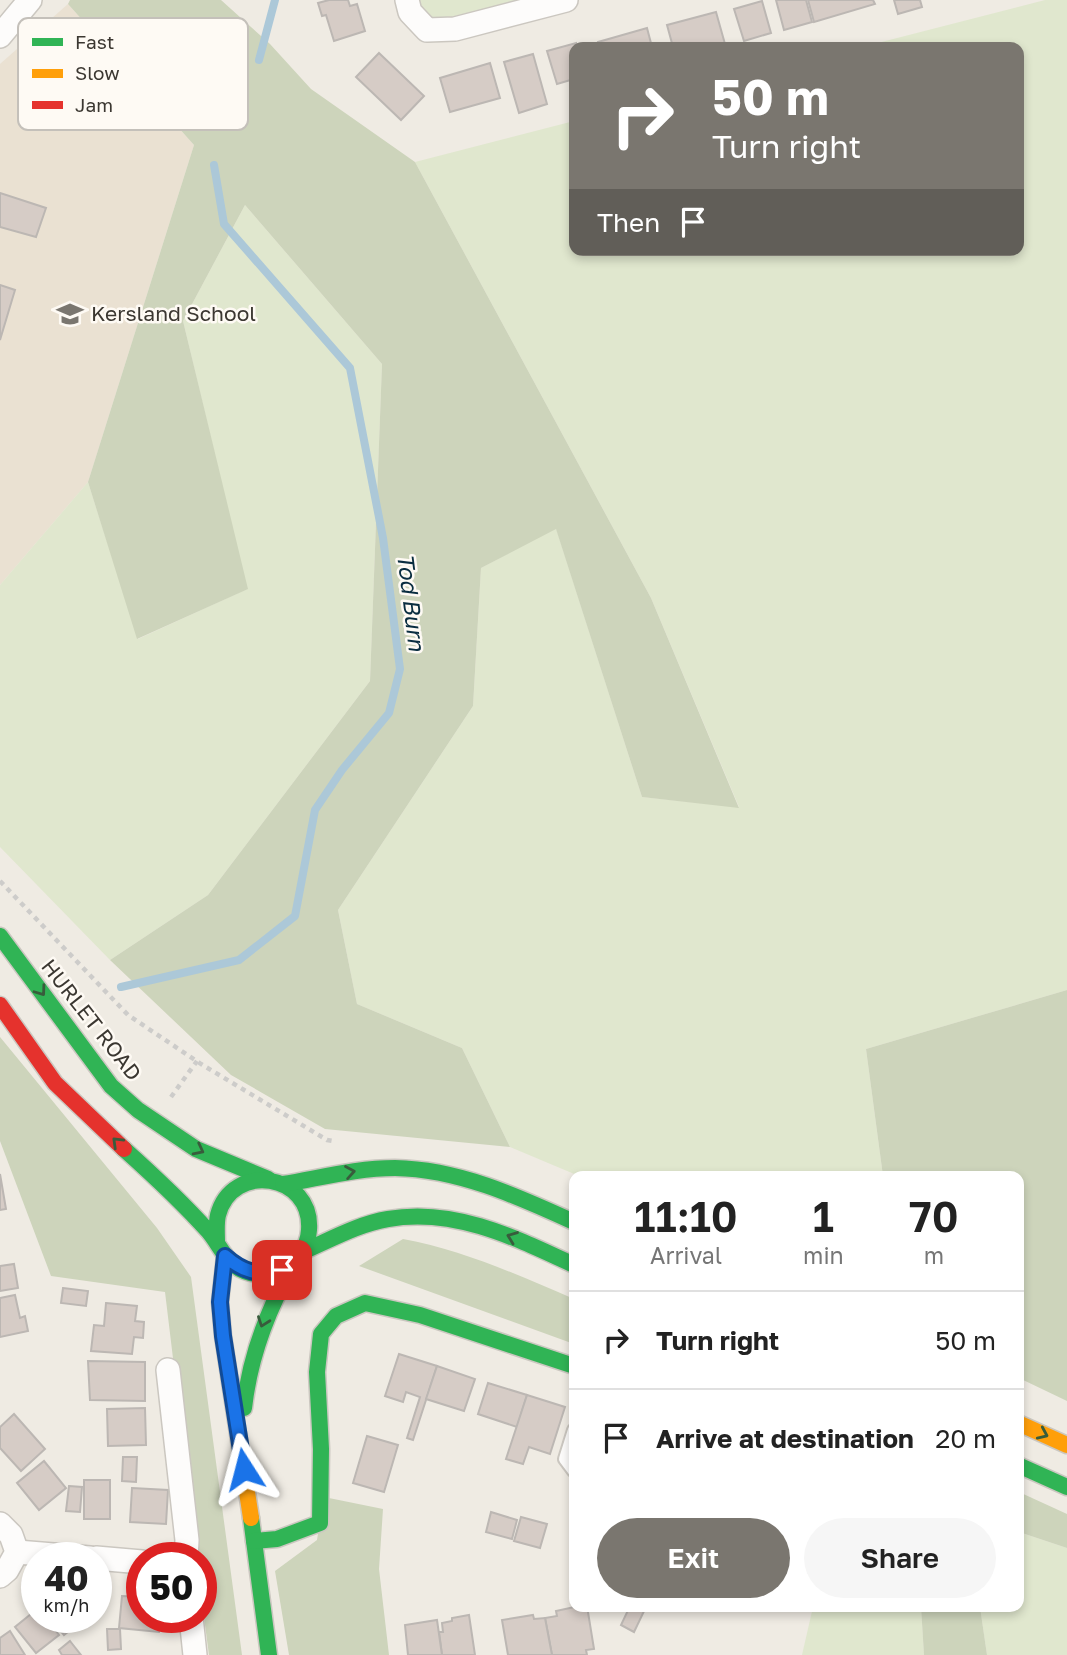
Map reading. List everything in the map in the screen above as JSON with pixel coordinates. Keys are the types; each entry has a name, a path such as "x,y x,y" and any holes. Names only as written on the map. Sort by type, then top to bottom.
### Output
{"main road":[{"name":"HURLET ROAD","path":"0,936 111,1086 153,1122 195,1149 276,1182"},
{"path":"0,1005 56,1084 159,1181 237,1267 251,1273 267,1274 282,1270 298,1257 362,1227 387,1219 418,1215 443,1217 482,1227 569,1263"},
{"path":"269,1655 241,1445 223,1336 220,1302 221,1249 215,1226 218,1210 225,1197 237,1186 253,1180 276,1182 369,1169 398,1168 426,1171 488,1186 569,1220"},
{"path":"241,1445 245,1395 257,1341 276,1291 309,1235 309,1220 304,1205 295,1193 276,1182"},
{"path":"254,1541 276,1539 320,1523 321,1449 317,1372 321,1334 336,1316 365,1303 420,1315 569,1364"},
{"path":"1024,1426 1067,1445"},
{"path":"1024,1468 1067,1487"}],"street":[{"path":"0,36 30,0"},
{"path":"407,0 410,12 426,30 455,29 566,0"},
{"path":"168,1370 187,1542"},
{"path":"0,1524 11,1535 17,1552 7,1570 0,1576"},
{"path":"17,1552 21,1552"},
{"path":"193,1633 195,1655"}],"lane":[{"path":"569,1446 565,1459 569,1464"}],"path":[{"path":"0,881 128,1015 197,1061 327,1140 340,1142"},
{"path":"153,1122 197,1061"}],"shaded area":[{"name":"Kersland School","path":"68,4 81,18 52,18"},
{"name":"Kersland School","path":"18,48 18,130 181,130 194,145 88,482 0,585 0,64"}],"green space":[{"path":"70,0 221,0 241,18 81,18 68,4"},
{"path":"419,0 520,0 439,20 426,13"},
{"path":"1045,0 1067,0 1067,990 866,1049 882,1171 569,1172 510,1147 462,1048 357,1004 338,910 473,706 481,568 556,528 642,797 739,807 651,598 415,162 569,122 569,256 1024,256 1024,42 881,42"},
{"path":"248,24 311,89 415,162 651,598 739,808 642,797 556,529 481,568 473,706 338,910 357,1004 462,1048 510,1147 325,1129 231,1075 110,960 208,895 370,681 382,364 245,205 183,321 248,589 137,639 88,482 194,145 181,130 248,130"},
{"path":"245,205 382,364 370,681 208,895 110,960 0,847 0,585 88,482 138,639 247,589 183,321"},
{"path":"1067,990 1067,1401 1024,1380 1024,1171 882,1171 866,1049"},
{"path":"0,1037 157,1228 191,1277 242,1655 209,1655 206,1633 217,1633 217,1542 195,1542 165,1292 51,1276 0,1141"},
{"path":"403,1239 469,1256 569,1297 569,1342 359,1266"},
{"path":"1024,1494 1067,1514 1067,1548 1024,1534"},
{"path":"324,1497 383,1509 379,1569 389,1655 289,1655 275,1571 317,1540"},
{"path":"1024,1534 1067,1548 1067,1655 987,1655 981,1612 1024,1612"},
{"path":"812,1612 921,1612 924,1655 802,1655"},
{"path":"921,1612 981,1612 987,1655 924,1655"}],"building":[{"path":"348,0 350,6 357,4 365,31 334,41 326,15 322,16 318,3"},
{"path":"776,0 806,0 812,22 784,30"},
{"path":"808,0 873,0 875,4 814,22"},
{"path":"894,0 920,0 922,7 898,14"},
{"path":"762,1 771,33 744,41 734,9"},
{"path":"716,12 724,42 672,42 667,25"},
{"path":"647,28 651,42 598,42"},
{"path":"569,45 569,80 557,84 547,51"},
{"path":"379,53 424,96 401,120 356,77"},
{"path":"533,54 547,104 519,113 504,62"},
{"path":"490,63 500,98 450,112 440,78"},
{"path":"0,193 46,208 36,237 0,227"},
{"path":"0,285 15,290 0,340"},
{"path":"0,1174 6,1209 0,1210"},
{"path":"14,1264 18,1288 0,1291 0,1266"},
{"path":"63,1288 88,1291 86,1306 61,1303"},
{"path":"15,1295 20,1318 25,1316 28,1331 0,1337 0,1298"},
{"path":"106,1303 137,1306 135,1321 144,1322 143,1338 134,1337 132,1354 91,1351 94,1325 104,1326"},
{"path":"399,1354 437,1366 413,1440 407,1438 420,1397 406,1392 403,1402 385,1396"},
{"path":"88,1361 145,1362 145,1401 90,1400"},
{"path":"437,1366 475,1379 464,1411 426,1399"},
{"path":"488,1383 527,1395 517,1427 478,1414"},
{"path":"527,1395 565,1407 550,1454 529,1447 523,1464 506,1459"},
{"path":"145,1408 146,1445 108,1446 107,1409"},
{"path":"14,1414 45,1449 21,1471 0,1448 0,1427"},
{"path":"367,1436 398,1445 384,1492 353,1483"},
{"path":"123,1457 137,1457 136,1482 122,1481"},
{"path":"44,1461 66,1488 39,1510 17,1483"},
{"path":"84,1480 110,1480 110,1519 84,1519"},
{"path":"69,1486 82,1487 80,1512 66,1511"},
{"path":"132,1488 168,1490 166,1524 130,1522"},
{"path":"491,1512 517,1520 512,1539 486,1532"},
{"path":"521,1517 547,1524 540,1548 514,1541"},
{"path":"122,1596 126,1596 126,1629 119,1628"},
{"path":"569,1608 569,1612 588,1612 594,1649 586,1650 587,1655 552,1655 545,1618 557,1616 556,1611"},
{"path":"627,1612 644,1612 634,1632 621,1625"},
{"path":"469,1615 475,1655 442,1655 439,1632 443,1632 442,1623"},
{"path":"533,1615 534,1619 545,1618 552,1655 508,1655 502,1620"},
{"path":"437,1620 442,1655 408,1655 405,1625"},
{"path":"21,1622 21,1633 59,1635 36,1653 15,1627"},
{"path":"112,1629 120,1629 121,1649 108,1650 107,1633 112,1633"},
{"path":"10,1631 25,1655 0,1655 0,1638"},
{"path":"70,1641 81,1655 62,1655 59,1650"}],"waterway":[{"name":"Tod Burn","path":"259,60 275,0"},
{"name":"Tod Burn","path":"121,987 239,960 295,916 315,810 342,770 389,713 400,669 383,538 350,368 224,224 214,165"}],"traffic: fast":[{"path":"0,936 111,1086 138,1110 196,1149 268,1179"},
{"path":"124,1149 198,1220 230,1261 245,1272 270,1273 292,1263 306,1242 309,1230 307,1211 298,1196 286,1186 270,1181 254,1181 239,1187 226,1198 218,1215 217,1242"},
{"path":"283,1184 395,1168 442,1173 487,1186 569,1220"},
{"path":"302,1252 355,1228 377,1221 413,1216 437,1217 484,1227 569,1263"},
{"path":"244,1408 251,1369 262,1332 276,1297 295,1262"},
{"path":"254,1541 277,1539 320,1523 321,1449 317,1372 321,1334 336,1316 365,1303 420,1315 569,1364"},
{"path":"1024,1468 1067,1487"},
{"path":"251,1518 269,1655"}],"traffic: slow":[{"path":"225,1256 220,1302 223,1336 251,1518"},
{"path":"1024,1426 1067,1445"}],"traffic: jam":[{"path":"0,1005 55,1083 124,1149"}],"place":[{"name":"Kersland School","path":"70,314"}],"route":[{"path":"244,1469 223,1336 220,1302 225,1256 237,1267 251,1273 267,1274 282,1270"}]}
